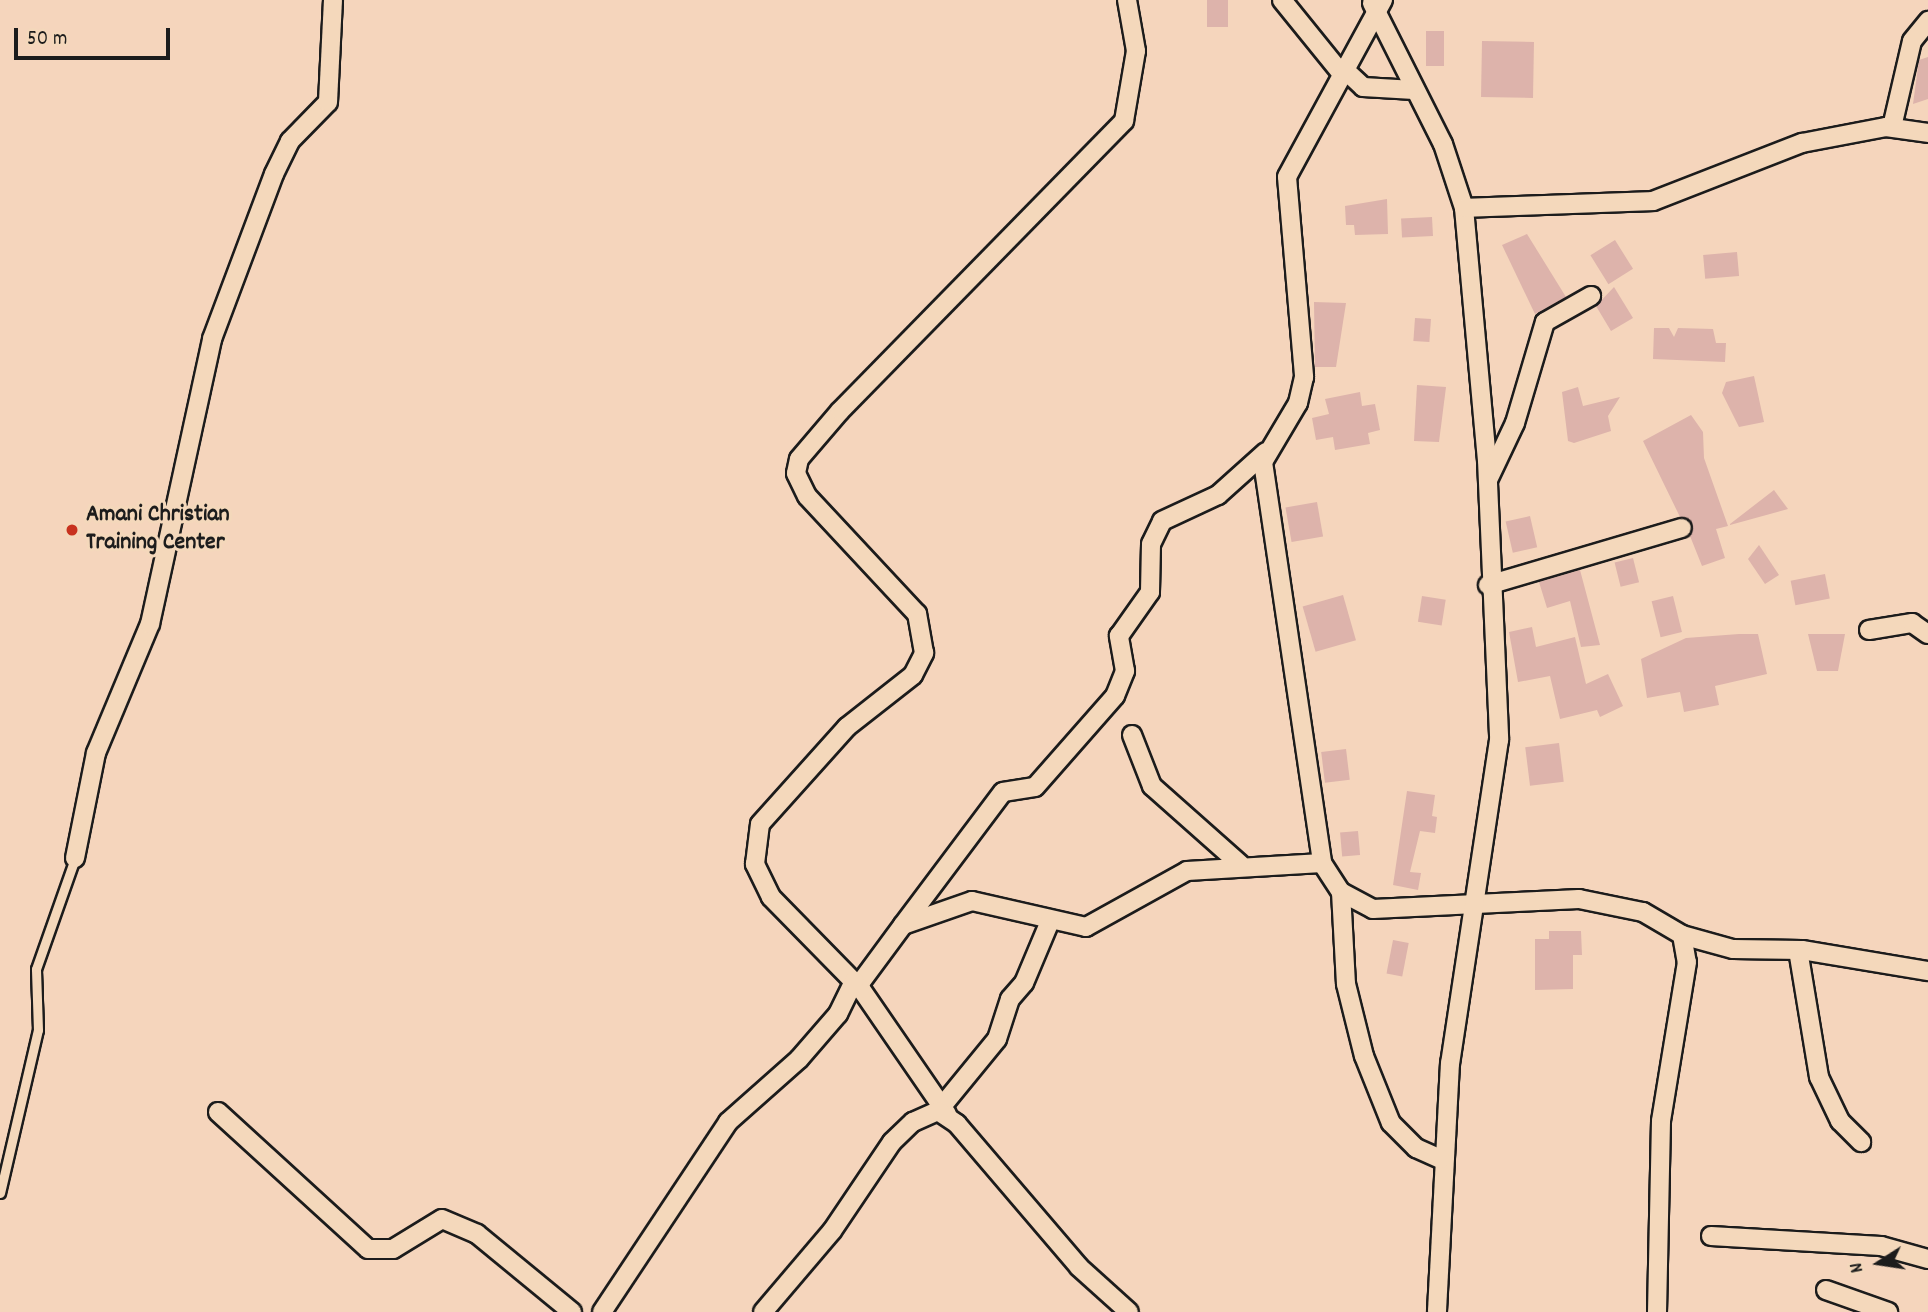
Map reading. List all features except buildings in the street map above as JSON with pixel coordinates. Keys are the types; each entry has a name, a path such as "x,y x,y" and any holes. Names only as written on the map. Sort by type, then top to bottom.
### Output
{"street":[{"path":"75,858 96,753 149,624 212,339 274,174 290,141 328,102 333,0"},
{"path":"1127,0 1136,51 1124,121 988,254 799,459 796,473 807,496 917,614 924,632 922,663 913,675 847,727 754,837 755,864 771,897 856,984 945,1110 1079,1267 1129,1312"},
{"path":"1282,0 1343,72 1363,87 1414,90"},
{"path":"603,1312 728,1122 799,1059 838,1014 856,984 1003,792 1035,787 1115,696 1125,671 1119,636 1150,592 1151,544 1162,521 1218,495 1266,452 1298,403 1304,377 1287,177 1343,72 1361,47 1376,2"},
{"path":"1376,2 1414,90 1455,173 1464,208 1487,481 1489,585 1499,740 1441,1159 1437,1312"},
{"path":"1892,127 1912,41 1928,21"},
{"path":"1464,208 1653,201 1777,149 1892,127 1928,133"},
{"path":"1487,481 1515,423 1545,322 1591,296"},
{"path":"1266,452 1322,863 1341,892 1373,909 1579,899 1621,905 1682,935 1733,949 1798,950 1928,971"},
{"path":"1489,585 1682,528"},
{"path":"1869,630 1912,623 1928,634"},
{"path":"1132,735 1152,786 1240,864"},
{"path":"903,925 972,901 1050,922 1093,926 1173,875 1240,864 1322,863"},
{"path":"1341,892 1346,984 1364,1056 1391,1123 1416,1148 1441,1159"},
{"path":"763,1312 832,1231 904,1129 932,1112 945,1110 997,1040 1010,999 1024,983 1050,922"},
{"path":"1657,1312 1661,1121 1687,962 1682,935"},
{"path":"1798,950 1819,1076 1840,1121 1861,1142"},
{"path":"218,1112 368,1249 386,1251 442,1219 477,1234 572,1312"},
{"path":"1711,1236 1881,1246 1928,1259"},
{"path":"1826,1290 1888,1312"}],"lane":[{"path":"0,1192 38,1030 36,969 75,858"}],"place":[{"name":"Amani Christian Training Center","path":"72,530"}]}
